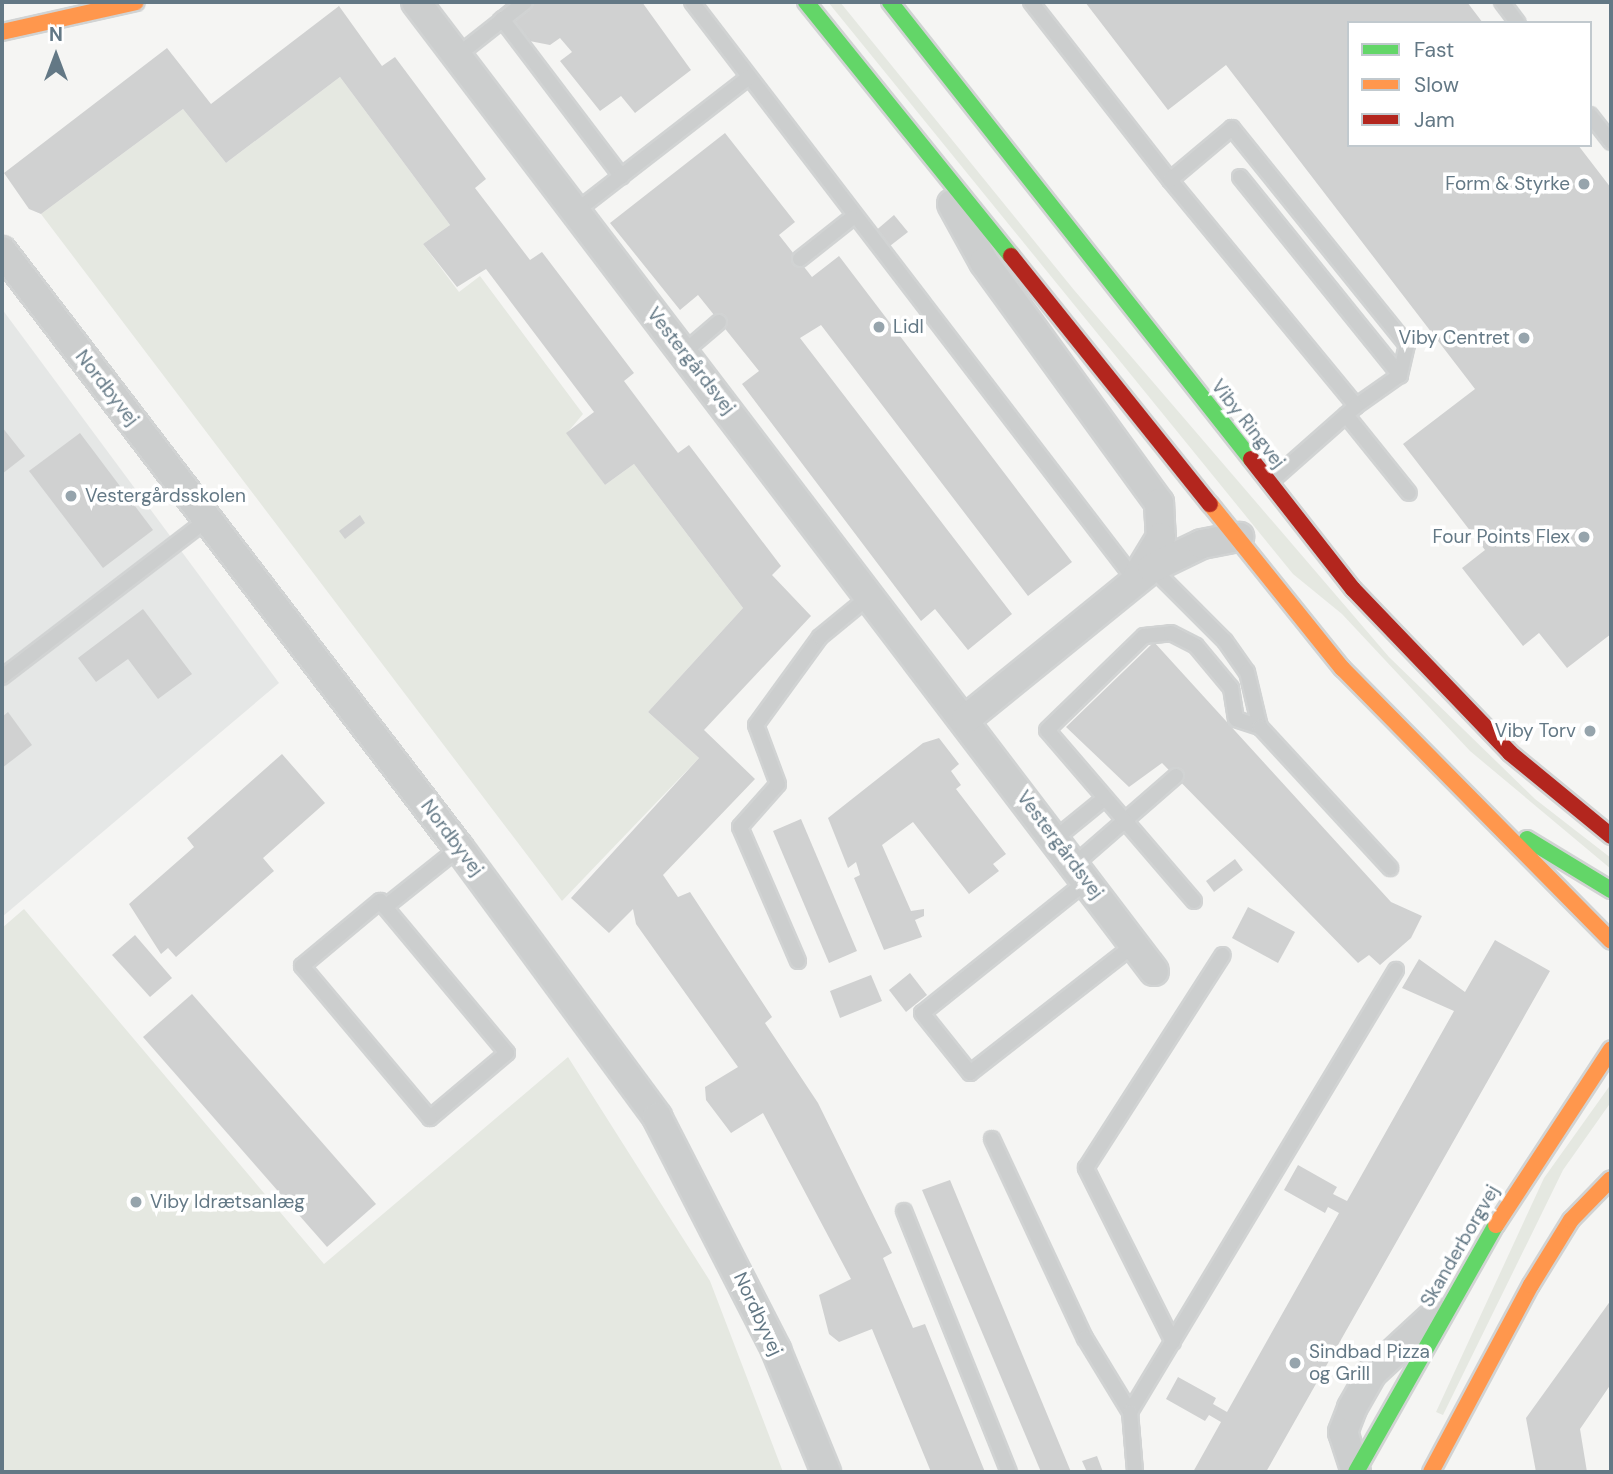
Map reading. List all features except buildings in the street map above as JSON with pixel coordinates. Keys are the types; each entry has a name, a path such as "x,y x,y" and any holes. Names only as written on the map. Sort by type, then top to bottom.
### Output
{"main road":[{"path":"2,32 136,2"},
{"path":"806,2 1360,688 1611,941"},
{"path":"868,2 932,55"},
{"name":"Viby Ringvej","path":"890,2 1268,484 1417,661 1510,753 1611,836"},
{"path":"1486,814 1611,890"},
{"name":"Skanderborgvej","path":"1457,1294 1555,1127 1611,1049"},
{"path":"1435,1470 1605,1160"},
{"path":"1571,1220 1611,1179"}],"street":[{"name":"Vestergårdsvej","path":"416,2 872,594 1154,971"},
{"path":"918,141 984,262 1159,503 1163,526 1143,574"},
{"name":"Nordbyvej","path":"2,251 459,848 656,1118 776,1350 826,1472"},
{"path":"966,719 1143,574 1202,544 1239,537"},
{"path":"1356,1472 1343,1432 1352,1408 1372,1374 1457,1294"}],"lane":[{"path":"458,55 525,2"},
{"path":"692,2 852,218 1143,574 1225,641 1247,673 1260,727 1390,868"},
{"path":"1031,2 1351,411 1409,493"},
{"path":"1502,2 1516,21"},
{"path":"502,19 622,177"},
{"path":"576,212 748,78"},
{"path":"1592,118 1611,142"},
{"path":"1170,180 1232,128 1407,345 1400,375 1351,411 1268,484"},
{"path":"1240,177 1400,375"},
{"path":"800,259 852,218"},
{"path":"684,352 719,322"},
{"path":"2,677 208,519"},
{"path":"797,961 740,827 778,784 756,725 820,637 872,594"},
{"path":"1194,901 1130,820 1105,799 1047,730 1144,636 1171,633 1196,646 1231,688 1233,722 1260,727"},
{"path":"1134,945 970,1073 922,1013 1081,872 1176,776"},
{"path":"1056,838 1105,799"},
{"path":"385,906 459,848"},
{"path":"380,901 385,906 507,1053 430,1118 302,966 380,901"},
{"path":"1173,1342 1086,1168 1223,954"},
{"path":"1130,1412 1396,970"},
{"path":"992,1139 1085,1338 1130,1412 1135,1472"},
{"path":"904,1211 1009,1472"}],"shaded area":[{"path":"828,2 840,2 1074,290 1389,657 1535,799 1611,858 1611,869 1470,751 1342,614 1293,574"},
{"path":"340,77 450,225 423,244 459,292 480,276 583,414 567,433 605,485 634,464 743,608 648,712 699,758 562,901 41,214 183,109 226,163"},
{"name":"Vestergårdsskolen","path":"2,309 279,683 2,917"},
{"name":"Viby Idrætsanlæg","path":"24,909 324,1264 568,1057 710,1281 783,1472 2,1472 2,928"},
{"path":"1611,1084 1611,1102 1563,1170 1443,1415 1436,1412 1544,1178"}],"traffic: fast":[{"path":"806,2 1011,256"},
{"path":"890,2 1251,459"},
{"path":"1527,839 1611,890"},
{"path":"1356,1472 1496,1225"}],"traffic: slow":[{"path":"2,32 136,2"},
{"path":"1210,504 1342,668 1611,941"},
{"path":"1496,1225 1611,1049"},
{"path":"1431,1472 1531,1285 1571,1220 1611,1179"}],"traffic: jam":[{"path":"1011,256 1210,504"},
{"path":"1251,459 1353,589 1510,753 1611,836"}],"place":[{"name":"Form & Styrke","path":"1584,184"},
{"name":"Lidl","path":"879,327"},
{"name":"Viby Centret","path":"1524,338"},
{"name":"Vestergårdsskolen","path":"71,496"},
{"name":"Four Points Flex","path":"1584,537"},
{"name":"Viby Torv","path":"1590,731"},
{"name":"Viby Idrætsanlæg","path":"136,1202"},
{"name":"Sindbad Pizza og Grill","path":"1295,1363"}]}
